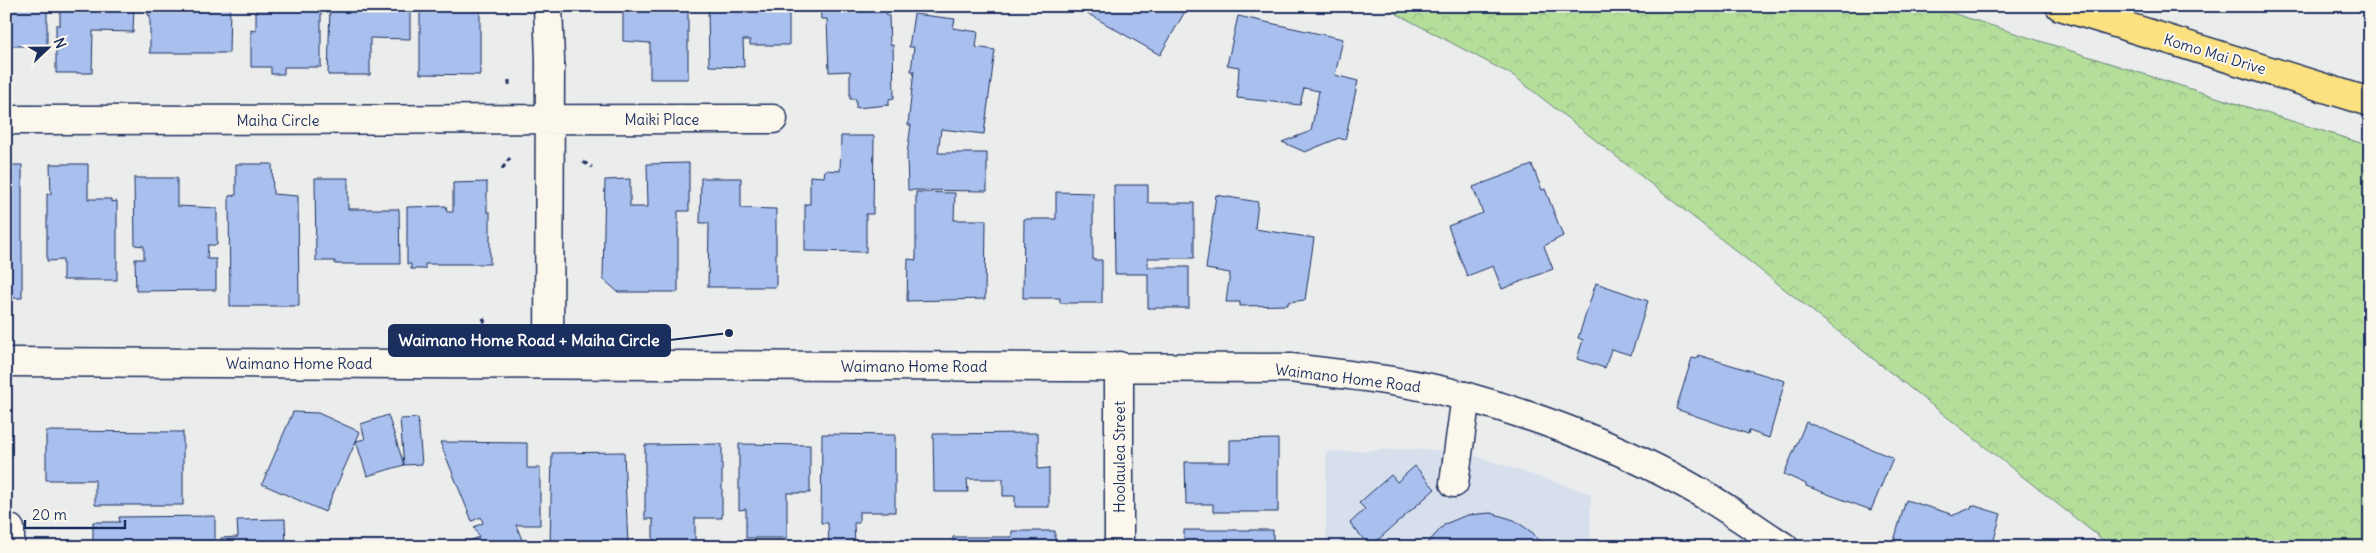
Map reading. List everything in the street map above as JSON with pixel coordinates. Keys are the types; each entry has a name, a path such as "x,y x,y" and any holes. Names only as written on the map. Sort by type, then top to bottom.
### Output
{"main road":[{"name":"Komo Mai Drive","path":"2060,6 2370,102"}],"street":[{"path":"548,6 550,120 549,364"},
{"name":"Maiki Place","path":"550,120 773,119"},
{"name":"Maiha Circle","path":"6,120 550,120"},
{"name":"Waimano Home Road","path":"6,362 1291,368 1368,378 1466,396 1575,432 1680,480 1784,547"},
{"name":"Hoolaulea Street","path":"1119,366 1119,547"},
{"path":"1454,483 1466,396"}],"path":[{"path":"509,80 509,90"},
{"path":"502,169 510,158"},
{"path":"583,162 592,167"},
{"path":"483,318 487,327"}],"shaded area":[{"path":"1408,449 1440,450 1479,457 1591,494 1590,547 1326,547 1326,452"}],"green space":[{"path":"1382,6 1930,6 2370,146 2370,547 2112,547 1514,76"}],"building":[{"path":"6,6 47,6 47,46 8,46 8,75 6,75"},
{"path":"60,6 134,6 133,32 93,31 92,73 56,73 56,25 60,25"},
{"path":"148,6 230,6 229,53 150,53 150,15 148,15"},
{"path":"274,6 321,6 321,67 284,67 284,74 271,74 271,67 251,67 251,30 256,31 256,10 274,10"},
{"path":"330,6 410,6 410,39 370,38 370,75 328,75"},
{"path":"420,6 480,6 480,75 420,74"},
{"path":"623,6 688,6 688,79 650,79 650,43 623,41"},
{"path":"708,6 789,6 789,45 750,45 750,40 743,40 744,67 709,66"},
{"path":"820,6 886,6 887,16 889,16 890,45 893,45 894,98 889,99 889,105 856,108 856,99 850,99 850,71 829,72 827,19 821,19"},
{"path":"1079,6 1185,6 1187,8 1160,55 1078,8"},
{"path":"914,14 955,19 953,28 978,32 976,47 995,50 984,134 941,129 938,153 987,153 987,191 908,190 907,154 911,125 908,125 914,71 911,71 914,47 909,47"},
{"path":"1238,16 1343,39 1335,75 1358,81 1345,140 1339,138 1305,152 1282,142 1311,131 1319,91 1304,88 1300,105 1237,98 1239,67 1227,65"},
{"path":"841,136 874,136 873,214 866,214 866,252 805,251 805,204 810,204 810,176 824,177 825,170 840,171"},
{"path":"689,163 689,211 678,211 678,292 618,292 603,279 605,180 630,179 630,207 648,207 647,164"},
{"path":"50,164 88,164 88,199 111,199 111,202 117,201 117,280 63,280 63,260 47,261 47,194 51,194"},
{"path":"236,164 272,164 273,194 298,196 299,306 230,306 229,196 236,195"},
{"path":"6,165 22,165 22,298 6,298"},
{"path":"1532,165 1542,190 1545,189 1563,236 1544,246 1553,269 1502,289 1493,266 1467,276 1448,226 1483,213 1473,187"},
{"path":"134,178 177,178 177,206 217,208 217,245 208,245 207,259 216,259 216,290 136,291 135,259 144,259 144,246 135,245"},
{"path":"315,178 348,178 348,209 399,209 400,264 335,264 335,261 316,261"},
{"path":"701,178 741,178 741,208 776,209 776,287 708,287 709,223 700,223"},
{"path":"487,182 487,212 490,212 490,264 425,264 425,269 411,269 411,264 407,264 407,207 446,206 447,212 453,212 453,183"},
{"path":"1114,185 1148,185 1148,203 1194,203 1194,258 1148,258 1148,267 1189,267 1189,308 1148,308 1148,274 1115,274"},
{"path":"916,192 955,193 954,220 986,220 985,299 907,301 908,259 916,260"},
{"path":"1056,192 1093,193 1093,260 1102,260 1102,303 1060,303 1060,298 1023,298 1024,219 1056,219"},
{"path":"1216,195 1258,202 1255,229 1314,238 1305,300 1288,302 1288,305 1240,306 1240,302 1226,302 1230,273 1206,269"},
{"path":"1596,283 1648,301 1631,355 1611,349 1605,368 1577,359 1583,340 1578,338"},
{"path":"1698,355 1785,381 1769,438 1749,431 1748,434 1676,409 1692,358 1697,359"},
{"path":"293,412 318,413 360,432 325,512 262,484"},
{"path":"388,415 404,465 367,476 356,441 365,439 361,424"},
{"path":"418,418 422,464 404,465 400,419"},
{"path":"1806,422 1893,458 1871,510 1806,486 1806,484 1784,474"},
{"path":"46,431 183,432 183,505 95,505 95,480 46,480"},
{"path":"1038,433 1038,469 1049,468 1049,507 1015,507 1015,496 1003,496 1003,479 967,479 968,492 934,492 933,434"},
{"path":"822,434 895,435 895,512 859,512 859,523 854,523 855,547 829,547 828,523 821,523"},
{"path":"1278,439 1278,512 1213,512 1213,504 1186,504 1185,462 1230,462 1230,440"},
{"path":"440,442 527,443 527,468 540,468 540,525 516,525 525,547 469,547 467,542 479,537 474,527 483,523 481,517 472,521"},
{"path":"722,444 722,518 695,518 695,546 653,546 653,519 645,519 645,445"},
{"path":"739,444 810,445 810,493 787,493 787,538 746,538 746,509 739,510"},
{"path":"624,452 628,545 550,547 552,453"},
{"path":"1415,466 1435,489 1370,547 1350,523 1365,509 1359,503 1391,475 1397,482"},
{"path":"1906,500 1954,515 1971,508 1972,505 2001,514 1992,547 1903,547 1893,544"},
{"path":"1491,513 1514,520 1533,533 1543,547 1424,547 1445,524 1467,515"},
{"path":"215,516 215,547 93,547 93,522 120,522 119,517"},
{"path":"285,519 286,547 221,547 221,538 238,537 237,520"},
{"path":"1184,530 1273,530 1273,547 1184,547"},
{"path":"1012,531 1055,531 1055,547 953,547 953,537 1012,537"}],"place":[{"name":"Waimano Home Road + Maiha Circle","path":"729,333"}]}
